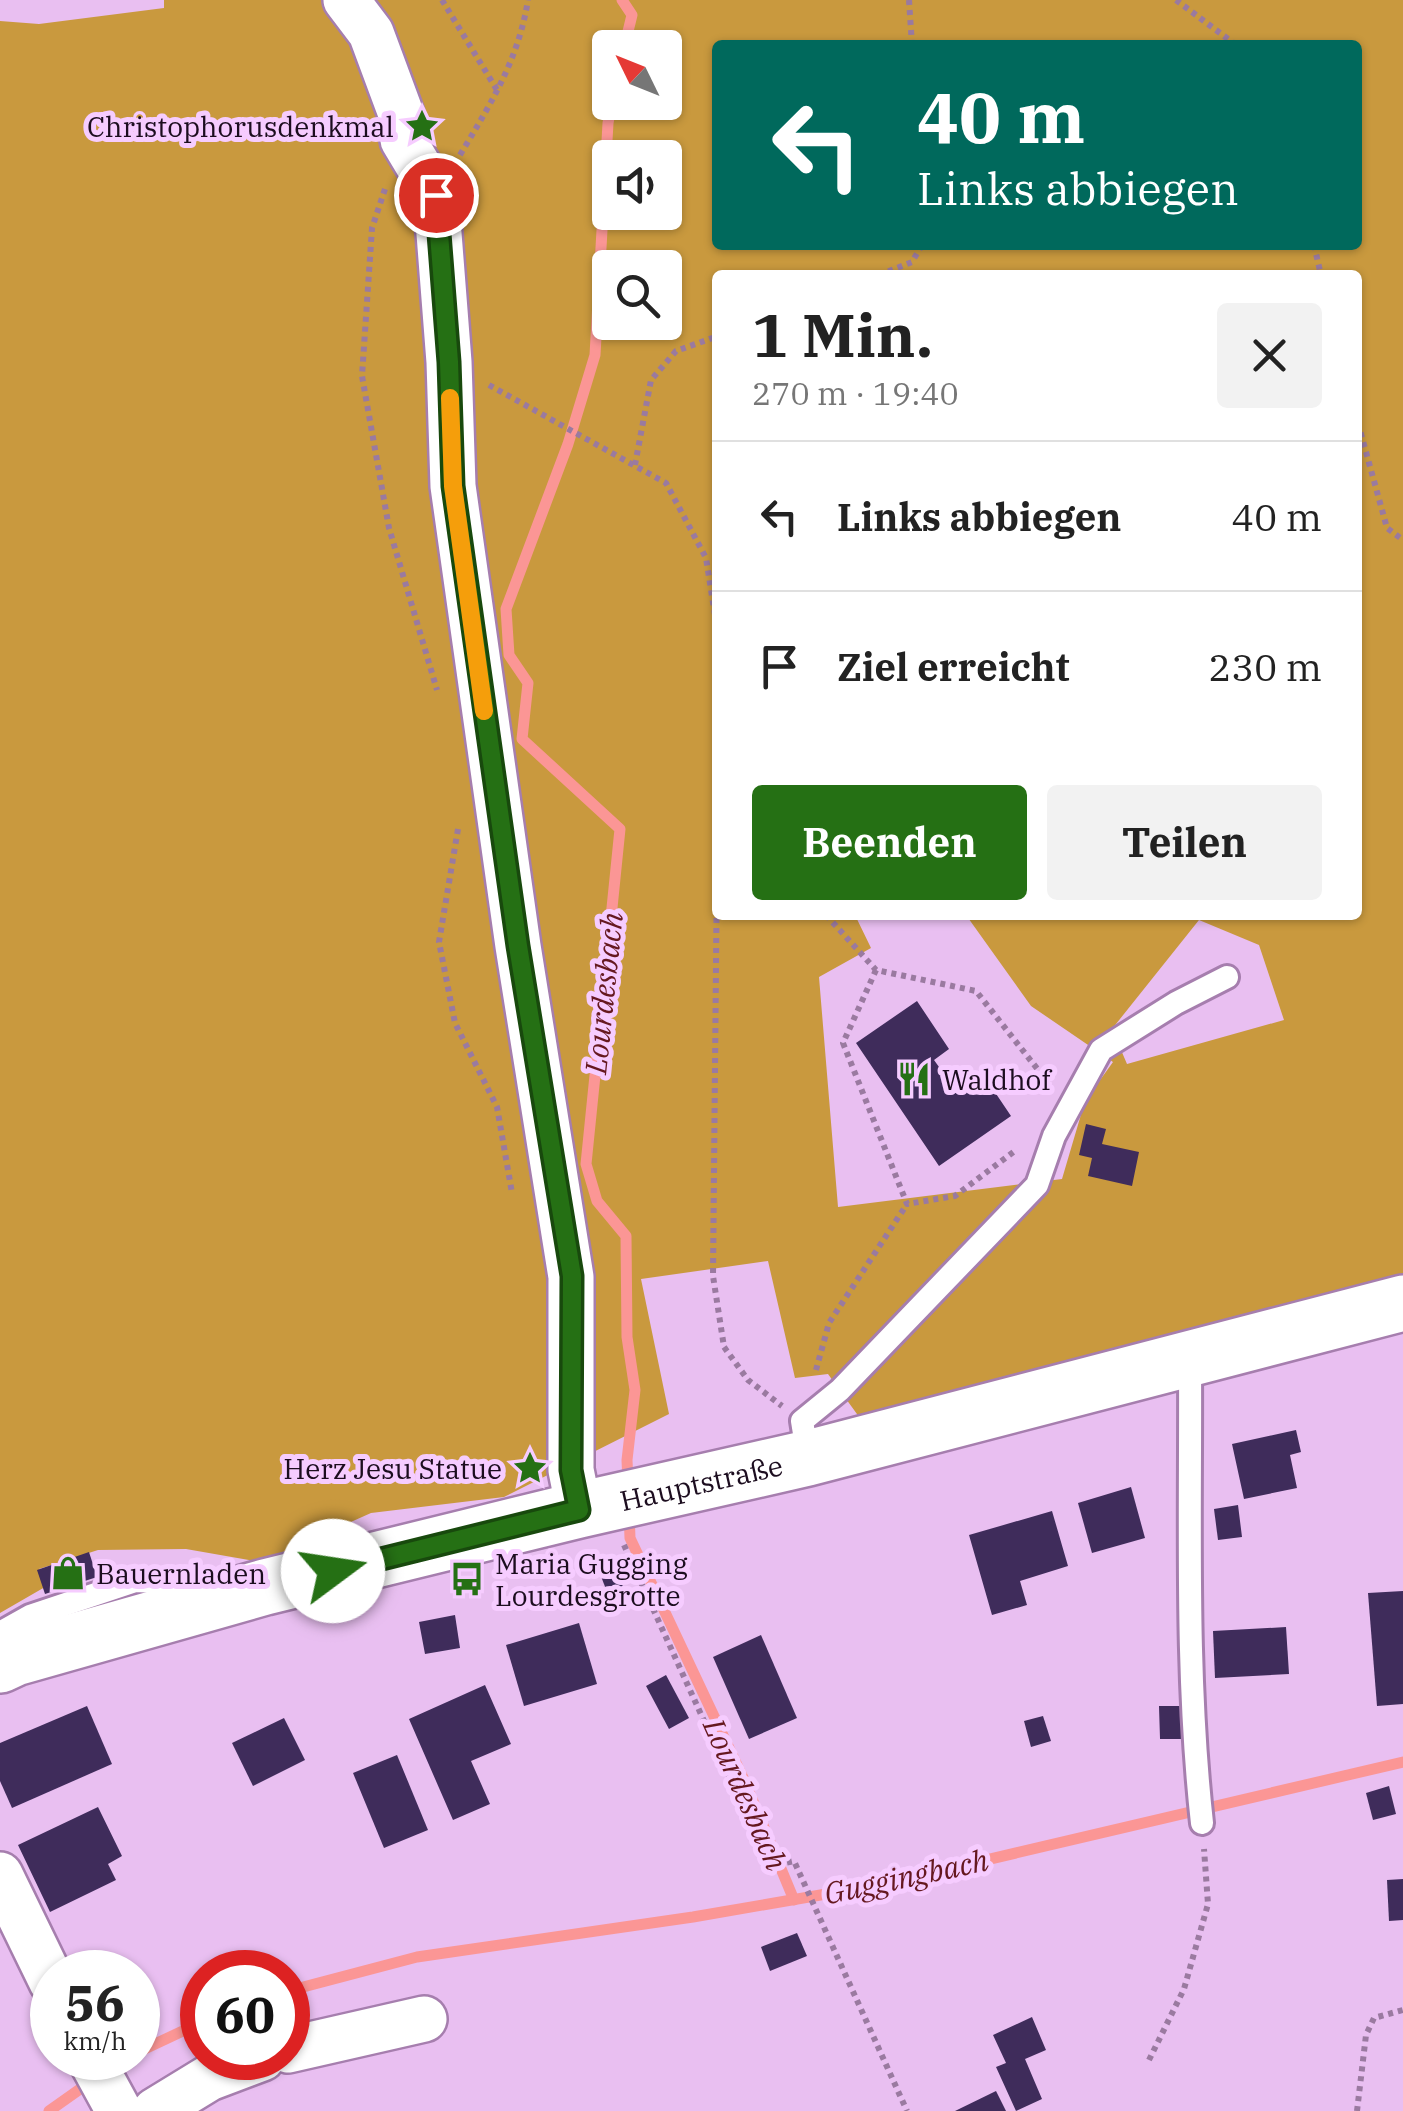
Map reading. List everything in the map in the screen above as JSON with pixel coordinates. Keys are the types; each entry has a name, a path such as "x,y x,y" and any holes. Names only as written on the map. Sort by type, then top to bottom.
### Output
{"main road":[{"name":"Hauptstraße","path":"0,1665 265,1587 665,1490 805,1440 1190,1360 1403,1304"}],"street":[{"path":"346,0 372,33 400,114 403,140 436,195 449,362 453,486 518,946 572,1276 571,1470 592,1507"},
{"path":"0,1875 36,1950"},
{"path":"310,2045 424,2019"},
{"path":"155,2111 206,2080"}],"lane":[{"path":"805,1440 840,1390 1036,1185 1054,1136 1102,1050 1176,1003 1227,977"},
{"path":"1190,1360 1191,1576 1197,1782 1202,1823"},
{"path":"0,1634 30,1616 135,1581 265,1587"}],"path":[{"path":"442,0 498,91"},
{"path":"436,195 498,91 522,38 528,0"},
{"path":"909,0 912,40"},
{"path":"1176,0 1229,40"},
{"path":"403,140 372,228 362,376 389,528 442,708"},
{"path":"891,270 912,262 919,250"},
{"path":"635,465 651,380 676,351 712,338"},
{"path":"449,362 666,482 706,558 712,596"},
{"path":"1362,437 1387,528 1403,540"},
{"path":"461,811 439,942 455,1022 497,1107 513,1199"},
{"path":"715,920 713,1276 724,1347 748,1380 805,1440"},
{"path":"805,1440 828,1323 907,1204 955,1196 1069,1110 976,991 876,970 831,920"},
{"path":"876,970 843,1043 907,1204"},
{"path":"592,1507 592,1546 623,1542 770,1866 794,1862 908,2111"},
{"path":"1149,2060 1184,1988 1208,1904 1202,1823"},
{"path":"1358,2111 1366,2034 1374,2018 1403,2010"}],"shaded area":[{"path":"164,0 1403,0 1403,1277 862,1421 828,1374 795,1378 768,1261 641,1279 669,1414 504,1497 371,1513 261,1562 186,1549 98,1550 39,1569 45,1587 0,1613 0,21 39,24 164,8","holes":["1199,920 1259,945 1284,1020 1127,1064 1112,1029"]}],"building":[{"name":"Waldhof","path":"917,1001 949,1049 934,1060 954,1088 980,1070 1011,1116 939,1166 856,1043"},
{"path":"1086,1124 1106,1129 1102,1144 1139,1152 1132,1186 1088,1176 1092,1158 1079,1155"},
{"path":"1296,1430 1301,1452 1290,1455 1297,1488 1244,1499 1232,1444"},
{"path":"1131,1487 1145,1538 1092,1553 1078,1503"},
{"path":"1238,1505 1242,1537 1218,1540 1214,1509"},
{"path":"1052,1511 1068,1566 1020,1581 1027,1605 992,1615 969,1535"},
{"path":"89,1552 97,1577 45,1594 37,1570"},
{"path":"613,1558 623,1587 607,1592 596,1563"},
{"path":"1403,1591 1403,1704 1377,1706 1368,1593"},
{"path":"455,1615 460,1648 425,1654 419,1622"},
{"path":"579,1623 597,1684 524,1706 506,1645"},
{"path":"1286,1627 1289,1674 1215,1678 1213,1631"},
{"path":"761,1635 797,1718 749,1739 713,1657"},
{"path":"666,1675 689,1718 669,1729 646,1686"},
{"path":"485,1685 511,1744 471,1761 490,1804 453,1820 409,1719"},
{"path":"87,1706 112,1764 12,1808 0,1781 0,1743"},
{"path":"1159,1706 1181,1706 1182,1739 1160,1739"},
{"path":"1043,1716 1051,1741 1031,1747 1024,1721"},
{"path":"284,1718 305,1760 253,1786 232,1743"},
{"path":"397,1755 428,1830 384,1848 353,1773"},
{"path":"1389,1786 1396,1814 1373,1820 1366,1793"},
{"path":"98,1807 122,1856 108,1864 116,1880 50,1912 18,1845"},
{"path":"1403,1879 1403,1920 1389,1921 1387,1880"},
{"path":"797,1933 807,1956 770,1971 761,1947"},
{"path":"1032,2017 1046,2050 1025,2059 1042,2099 1016,2111 996,2067 1006,2063 993,2035"},
{"path":"996,2091 1006,2111 955,2111"}],"waterway":[{"name":"Lourdesbach","path":"622,0 632,15 628,30"},
{"name":"Lourdesbach","path":"609,120 595,355 568,444 506,609 509,655 528,683 522,739 620,829 586,1164 597,1201 626,1236 627,1337 635,1390 628,1483"},
{"name":"Lourdesbach","path":"629,1511 630,1538 745,1782 794,1900"},
{"name":"Guggingbach","path":"310,1985 417,1957 693,1917 884,1884 1403,1762"},
{"name":"Guggingbach","path":"160,2042 180,2032"},
{"name":"Guggingbach","path":"49,2111 90,2082"}],"slow traffic":[{"path":"450,398 453,486 484,711"}],"place":[{"name":"Christophorusdenkmal","path":"422,126"},
{"name":"Waldhof","path":"914,1079"},
{"name":"Herz Jesu Statue","path":"530,1468"},
{"name":"Bauernladen","path":"68,1573"},
{"name":"Maria Gugging Lourdesgrotte","path":"467,1579"}],"route":[{"path":"333,1571 579,1510 571,1470 572,1276 518,946 453,486 449,362 436,195"}]}
